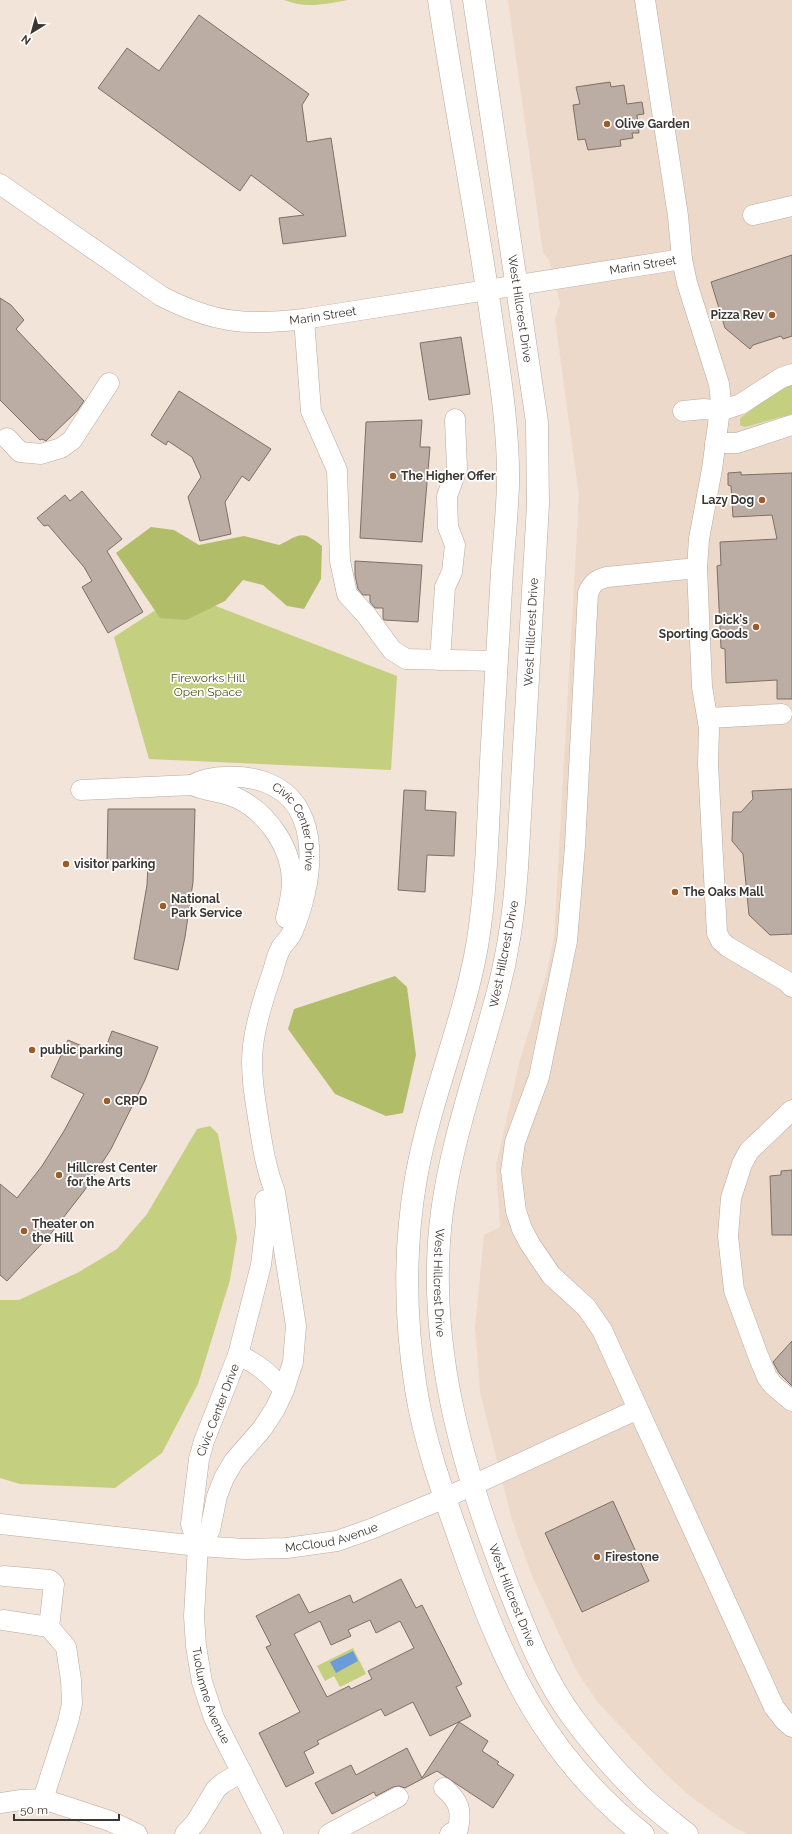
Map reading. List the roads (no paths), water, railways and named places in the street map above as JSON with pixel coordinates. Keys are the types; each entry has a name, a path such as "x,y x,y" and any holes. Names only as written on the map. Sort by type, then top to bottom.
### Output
{"main road":[{"path":"439,0 451,82 462,137 487,289 505,411 508,471 484,879 477,946 466,992 425,1135 416,1180 408,1260 408,1309 416,1388 424,1425 445,1498 485,1610 506,1660 524,1696 549,1735 576,1771 610,1806 643,1834"},
{"name":"West Hillcrest Drive","path":"474,0 533,392 538,463 538,505 513,921 503,972 457,1137 442,1215 439,1261 439,1302 444,1366 453,1418 472,1485 496,1555 527,1634 545,1673 568,1710 603,1756 643,1798 687,1834"}],"street":[{"path":"645,0 678,216 682,259 688,289 719,384 720,411 699,538 696,568 702,687 709,728 708,764 717,933 728,947 786,980 792,987"},
{"name":"Marin Street","path":"0,184 161,296 187,309 213,318 234,322 276,322 304,319 682,259"},
{"path":"753,215 792,206"},
{"path":"304,319 311,411 337,470 340,561 347,594 367,616 398,656 406,659 497,661"},
{"path":"683,411 704,409 720,411 740,404 780,378 792,374"},
{"path":"7,438 20,452 41,454 61,448 72,440 109,383"},
{"path":"440,660 445,587 452,572 455,545 448,526 447,496 457,469 455,419"},
{"path":"715,443 737,443 792,425"},
{"path":"696,568 607,576 596,580 591,585 588,593 575,846 567,941 539,1077 515,1142 511,1171 516,1211 525,1234 551,1275 586,1307 595,1319 638,1409 774,1707 784,1720 792,1727"},
{"path":"708,718 782,714"},
{"name":"Civic Center Drive","path":"192,785 200,780 233,777 250,778 278,788 298,808 305,822 309,838 309,872 304,897 291,935 281,948 258,1015 253,1047 254,1093 267,1172 275,1192 296,1326 293,1362 284,1390 275,1409 262,1429 234,1461 224,1478 216,1496 210,1530 198,1546"},
{"name":"Civic Center Drive","path":"81,790 192,785 201,789 220,792 238,798 255,809 271,825 283,844 290,868 292,882 290,902 281,934 281,948"},
{"path":"792,1110 750,1151 742,1164 731,1198 728,1236 734,1290 754,1344 767,1377 792,1401"},
{"name":"Civic Center Drive","path":"198,1546 191,1524 199,1459 204,1441 238,1355 264,1247 267,1172"},
{"name":"Civic Center Drive","path":"238,1355 250,1360 269,1373 284,1390"},
{"name":"McCloud Avenue","path":"0,1524 198,1546 245,1549 287,1548 337,1541 371,1529 445,1498 638,1409"},
{"name":"Tuolumne Avenue","path":"198,1546 194,1616 196,1646 202,1682 214,1718 273,1834"},
{"path":"4,1576 50,1580 54,1584 48,1627"},
{"path":"3,1620 48,1627 66,1647 71,1680 72,1704 44,1800"},
{"path":"185,1834 196,1822 216,1789 242,1772"},
{"path":"444,1788 452,1795 461,1813 458,1829 450,1834"},
{"path":"329,1834 398,1797"},
{"path":"0,1803 21,1800 44,1800 110,1821 137,1834"}],"water":[{"path":"353,1651 358,1661 336,1673 330,1662"}],"place":[{"name":"Olive Garden","path":"607,124"},
{"name":"Pizza Rev","path":"772,315"},
{"name":"The Higher Offer","path":"393,476"},
{"name":"Lazy Dog","path":"762,500"},
{"name":"Dick's Sporting Goods","path":"756,627"},
{"name":"visitor parking","path":"66,864"},
{"name":"The Oaks Mall","path":"675,892"},
{"name":"National Park Service","path":"163,906"},
{"name":"public parking","path":"32,1050"},
{"name":"CRPD","path":"107,1101"},
{"name":"Hillcrest Center for the Arts","path":"59,1175"},
{"name":"Theater on the Hill","path":"24,1231"},
{"name":"Firestone","path":"597,1557"}],"park label":[{"name":"Fireworks Hill Open Space","path":"208,685"}]}
